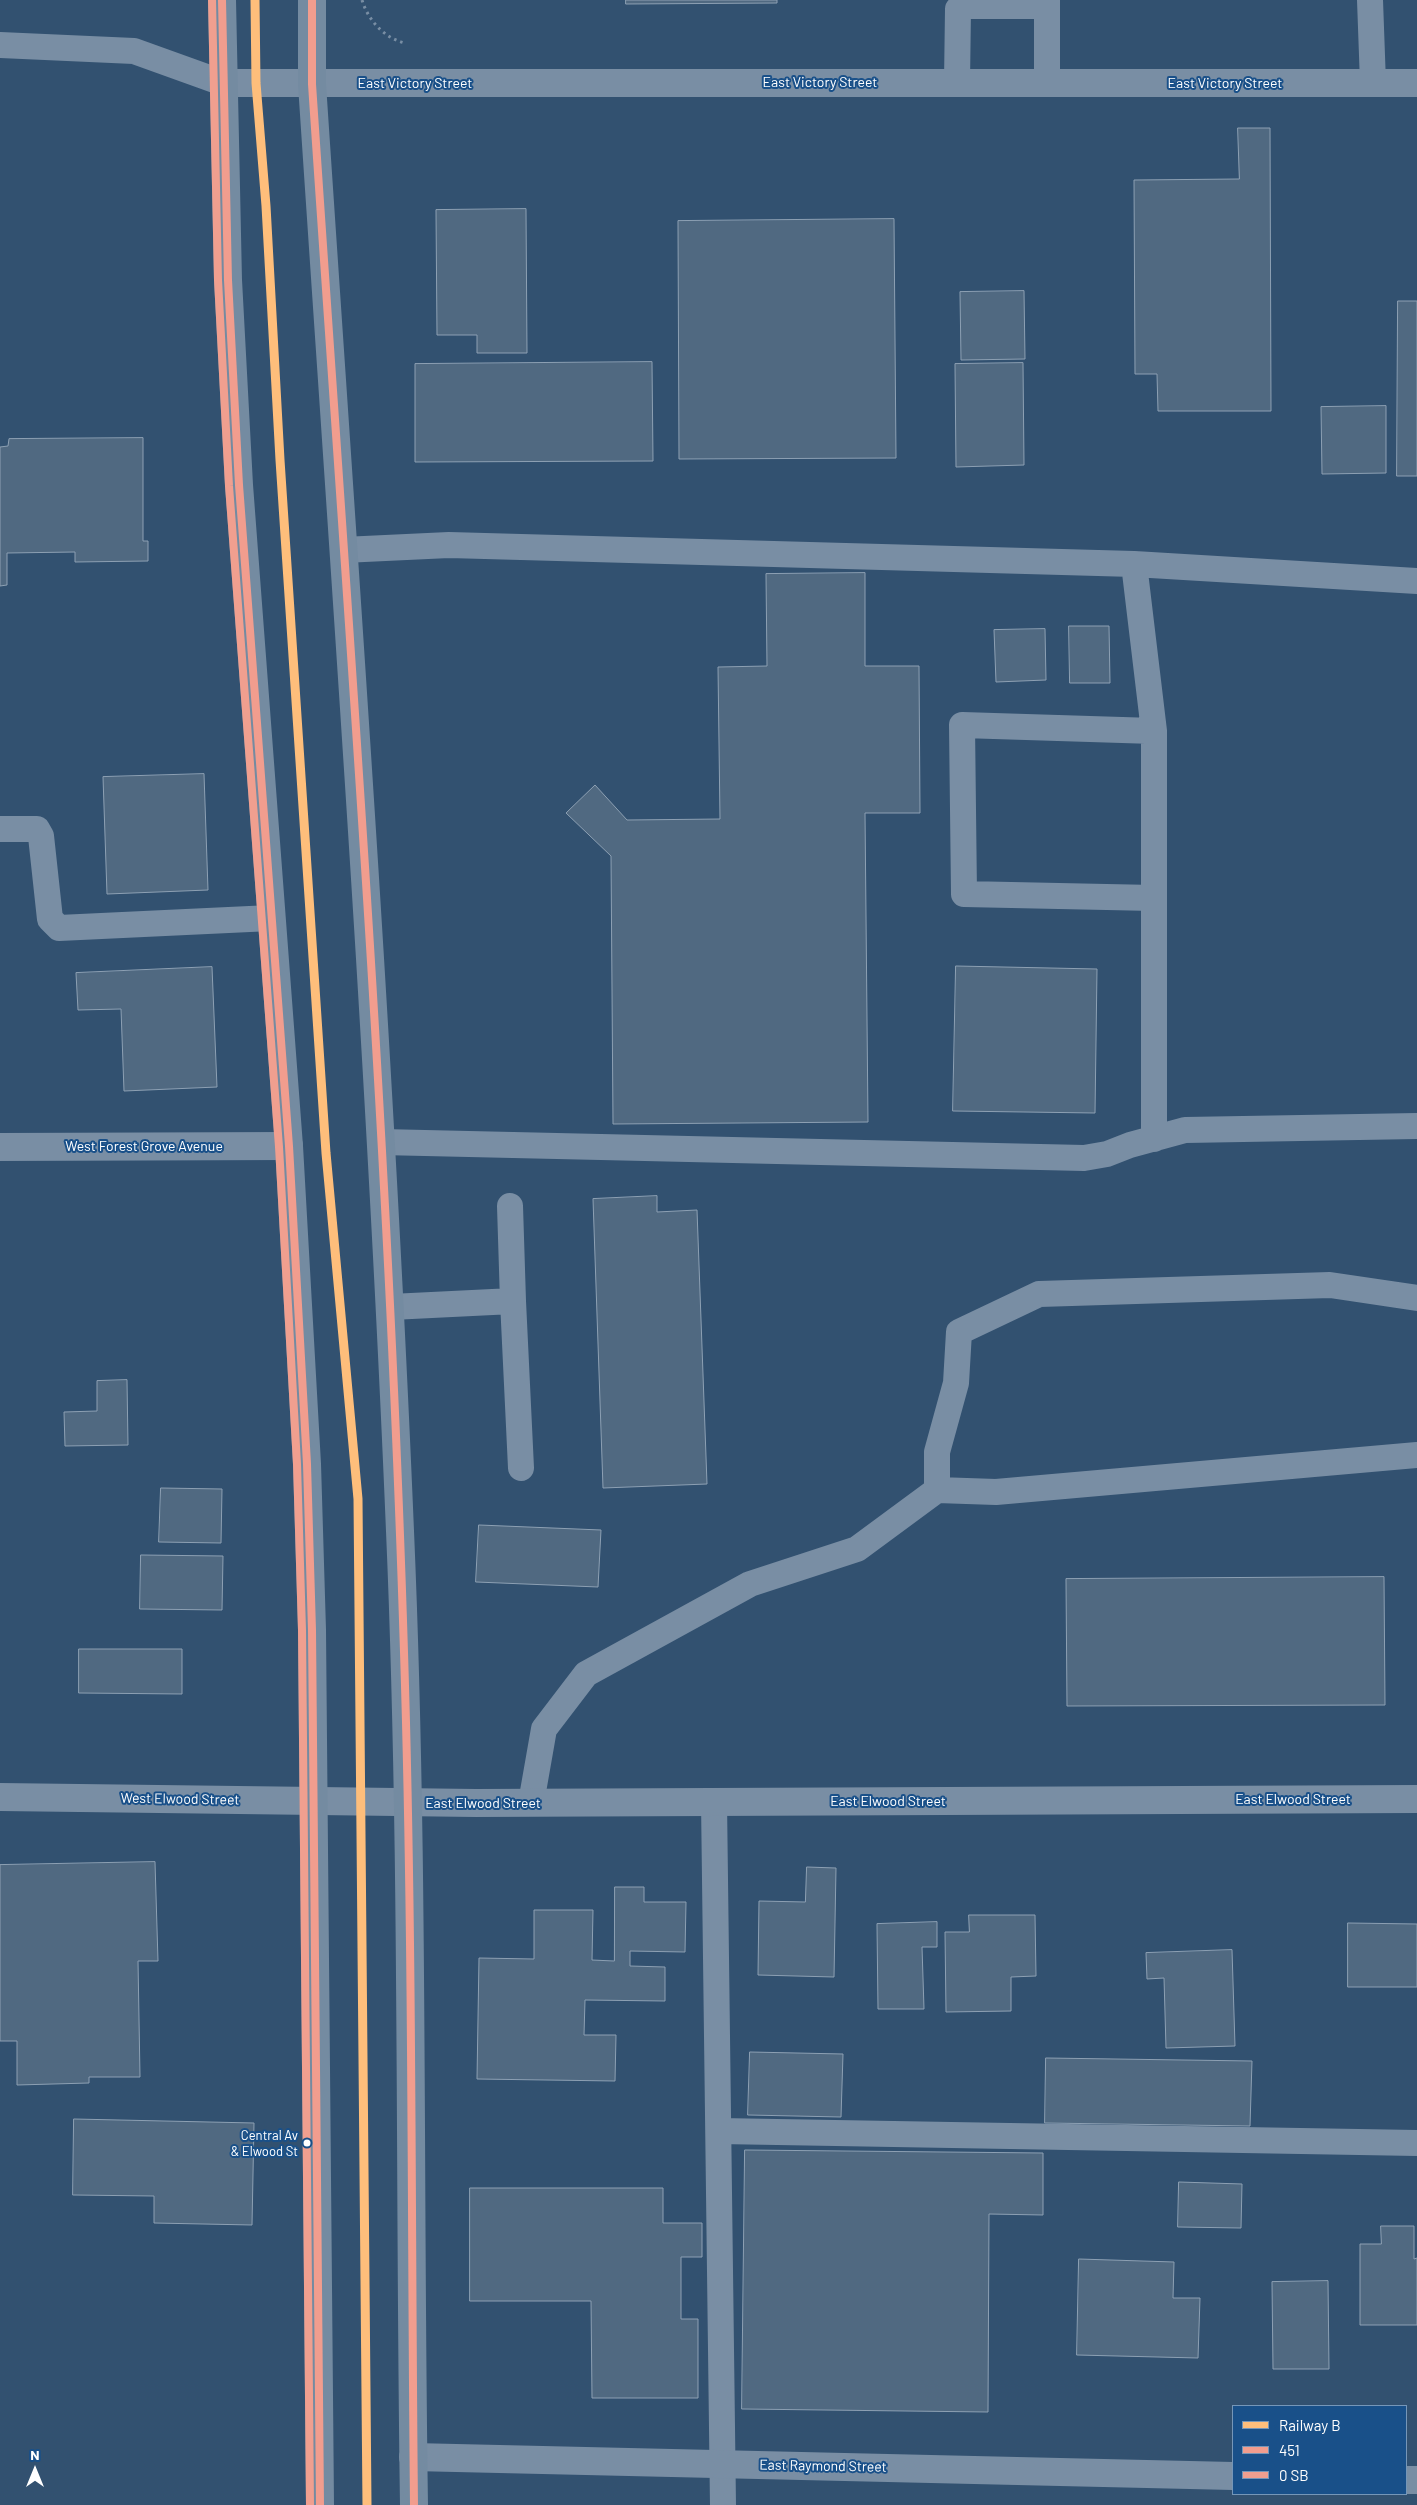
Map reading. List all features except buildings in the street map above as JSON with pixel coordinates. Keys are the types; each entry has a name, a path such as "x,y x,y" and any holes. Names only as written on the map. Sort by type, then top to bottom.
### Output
{"main road":[{"path":"222,0 228,280 239,485 289,1146 307,1464 312,1630 312,1801 320,2505"},
{"path":"312,0 312,84 344,550 391,1306 400,1533 407,1802 414,2505"}],"street":[{"name":"East Victory Street","path":"223,83 1417,83"},
{"name":"West Forest Grove Avenue","path":"0,1147 289,1146"},
{"name":"West Elwood Street","path":"0,1797 360,1802"},
{"name":"East Elwood Street","path":"360,1802 1417,1799"},
{"name":"East Raymond Street","path":"413,2457 1232,2476"}],"lane":[{"path":"1370,0 1372,83"},
{"path":"957,82 958,9 962,6 1047,3 1047,83"},
{"path":"0,45 134,51 223,83"},
{"path":"344,550 450,545 1134,564 1417,581"},
{"path":"1134,564 1154,731 1154,1139"},
{"path":"1154,731 962,725 964,894 1154,898"},
{"path":"0,829 37,829 41,836 50,919 59,928 271,918"},
{"path":"381,1142 1084,1158 1107,1154 1185,1130 1417,1126"},
{"path":"510,1206 521,1468"},
{"path":"937,1490 937,1452 956,1383 959,1332 1039,1294 1330,1285 1417,1298"},
{"path":"391,1306 513,1301"},
{"path":"531,1803 544,1729 586,1674 750,1584 857,1549 937,1490 996,1492 1417,1455"},
{"path":"714,1801 723,2505"},
{"path":"718,2131 1417,2143"}],"rail line":[{"name":"B","path":"255,0 256,83 266,206 280,460 326,1153 358,1499 367,2505"}],"transit line":[{"path":"212,0 218,280 229,486 279,1147 297,1464 302,1630 310,2505"},
{"name":"451","path":"222,0 228,280 239,485 289,1146 307,1464 312,1630 320,2505"},
{"name":"451","path":"312,0 312,84 365,868 388,1260 397,1456 409,1866 414,2505"}],"place":[{"name":"Central Av & Elwood St","path":"307,2143"}]}
